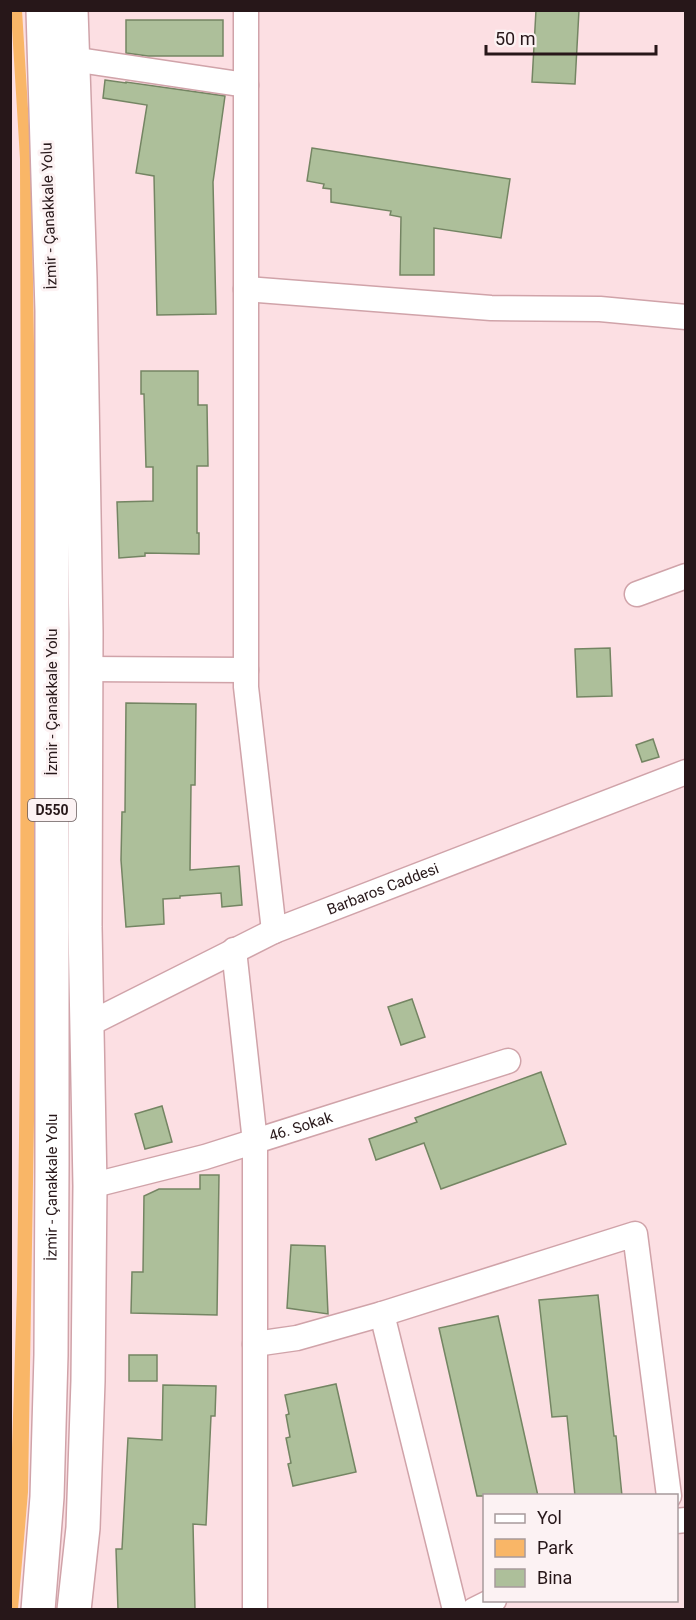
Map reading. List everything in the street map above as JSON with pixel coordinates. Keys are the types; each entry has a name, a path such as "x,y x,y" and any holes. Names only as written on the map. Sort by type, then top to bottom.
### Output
{"main road":[{"name":"İzmir - Çanakkale Yolu","path":"38,1610 48,1485 52,1236 52,311 43,10"},
{"path":"71,10 80,278 86,669 85,927 90,1186 88,1381 83,1528 74,1610"}],"street":[{"path":"246,10 246,670 274,931"},
{"path":"72,59 246,85"},
{"path":"246,289 491,308 600,309 686,317"},
{"path":"637,594 686,576"},
{"path":"86,669 246,670"},
{"name":"Barbaros Caddesi","path":"87,1025 274,931 686,772"},
{"path":"234,950 255,1142 255,1610"},
{"name":"46. Sokak","path":"90,1186 205,1157 508,1061"},
{"path":"255,1344 297,1338 382,1314 635,1234 669,1494"},
{"path":"382,1314 455,1610"},
{"path":"474,1610 490,1602"}],"green space":[{"path":"22,10 31,158 34,345 35,1059 28,1492 18,1609 11,1610 10,1512 17,1289 20,1063 21,515 20,159 11,11"}],"building":[{"path":"536,10 579,10 575,84 532,82"},
{"path":"126,20 223,20 223,56 148,56 126,53"},
{"path":"105,80 225,96 213,182 216,314 157,315 154,176 136,173 147,105 103,98"},
{"path":"312,148 510,179 501,238 434,228 434,275 400,275 401,217 390,215 391,211 331,202 331,189 323,188 324,184 307,181"},
{"path":"141,371 198,371 198,405 207,405 208,466 197,466 199,554 145,553 145,556 119,558 117,502 153,501 153,467 146,467"},
{"path":"610,648 612,696 577,697 575,649"},
{"path":"126,703 196,704 195,785 191,785 190,870 239,866 242,905 222,907 221,893 163,899 164,924 126,927 121,860 122,812 125,812"},
{"path":"653,739 659,757 642,762 636,745"},
{"path":"412,999 425,1037 401,1045 388,1007"},
{"path":"541,1072 566,1144 441,1189 424,1143 376,1160 369,1139 417,1122 415,1118"},
{"path":"162,1106 172,1142 145,1149 135,1114"},
{"path":"200,1175 219,1175 217,1315 131,1313 132,1272 143,1272 144,1196 159,1189 200,1189"},
{"path":"291,1245 325,1246 328,1314 287,1308"},
{"path":"598,1295 622,1494 575,1494 567,1416 552,1417 539,1300"},
{"path":"498,1316 538,1494 483,1494 483,1496 477,1496 439,1328"},
{"path":"129,1355 157,1355 157,1381 129,1381"},
{"path":"336,1384 356,1472 293,1486 288,1464 291,1463 286,1438 290,1437 286,1415 289,1414 285,1395"},
{"path":"163,1385 216,1386 215,1416 211,1416 206,1525 193,1524 195,1610 118,1610 116,1549 122,1549 128,1438 162,1440"}]}
